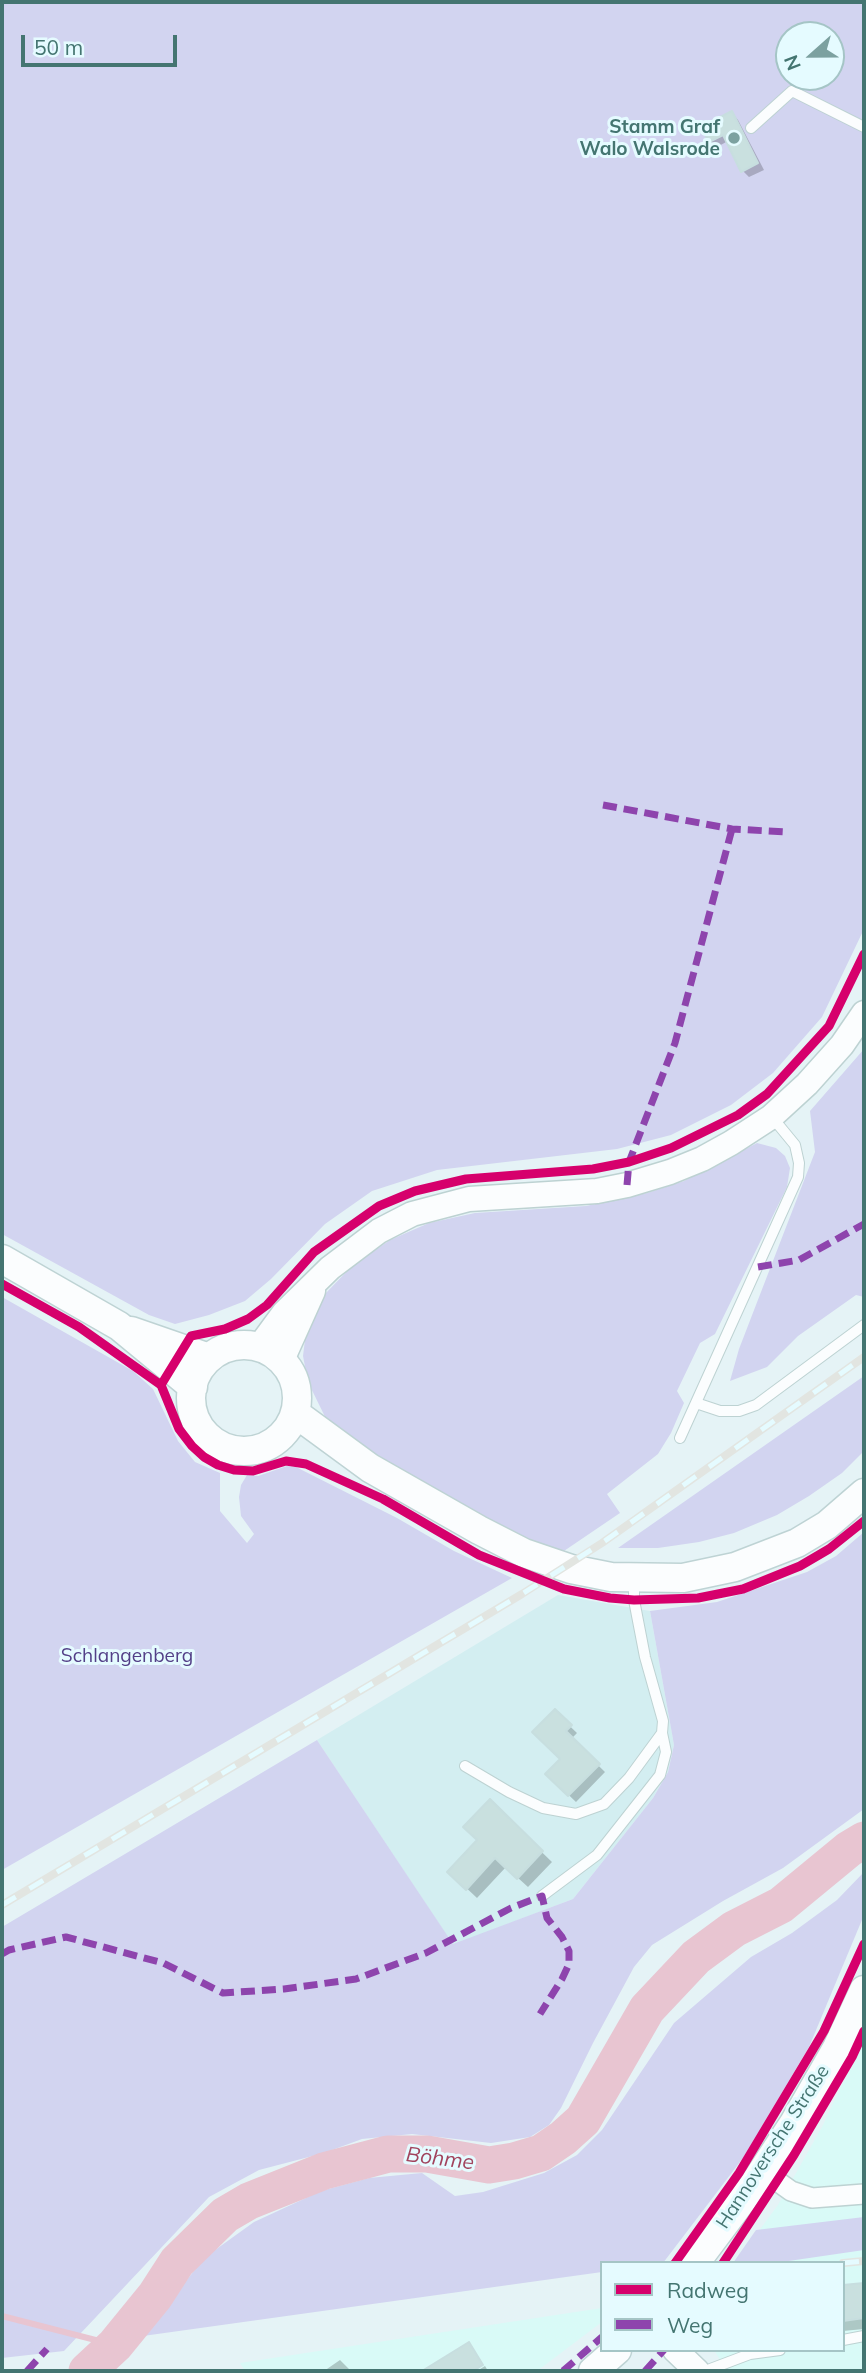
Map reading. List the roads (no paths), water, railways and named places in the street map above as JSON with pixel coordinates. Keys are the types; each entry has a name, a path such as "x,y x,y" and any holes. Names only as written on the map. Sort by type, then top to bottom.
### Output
{"main road":[{"path":"2,1259 119,1326 193,1387"},
{"path":"119,1326 209,1358"},
{"path":"246,1345 271,1354 294,1379 297,1402 289,1423 275,1441 254,1450 237,1450 220,1445 197,1420 191,1398 202,1367 220,1350 233,1346 246,1345"},
{"path":"289,1423 524,1553 571,1569 611,1577 683,1578 709,1574 771,1555 827,1525 864,1493"},
{"name":"Hannoversche Straße","path":"696,2261 763,2171 811,2094 864,1990"},
{"path":"593,2371 615,2352"}],"street":[{"path":"271,1354 284,1312 346,1254 379,1231 429,1208 470,1199 597,1191 646,1180 702,1159 771,1116 807,1084 842,1045 864,1013"},
{"path":"763,2171 791,2191 812,2198 864,2194"},
{"path":"676,2352 697,2371"}],"lane":[{"path":"751,128 792,91 864,127"},
{"path":"680,1438 797,1177 800,1163 795,1145 771,1116"},
{"path":"696,1403 720,1411 739,1411 756,1405 864,1325"},
{"path":"542,1896 597,1855 660,1774 666,1752 661,1707 645,1657 634,1600 634,1578"},
{"path":"465,1766 543,1808 576,1814 604,1804 629,1778 662,1733"},
{"path":"845,2340 864,2336"},
{"path":"705,2371 750,2354 765,2352"}],"waterway":[{"name":"Böhme","path":"87,2371 115,2345 155,2296 177,2262 225,2215 249,2201 324,2171 388,2154 427,2154 489,2165 541,2153 563,2138 583,2120 647,2009 696,1957 734,1929 781,1905 849,1849 864,1840"},
{"path":"2,2316 115,2345"}],"railway":[{"path":"2,1905 522,1594 602,1543 864,1357"},
{"path":"845,2263 864,2261"}],"place":[{"name":"Stamm Graf Walo Walsrode","path":"734,138"}],"park label":[{"name":"Schlangenberg","path":"127,1656"}]}
